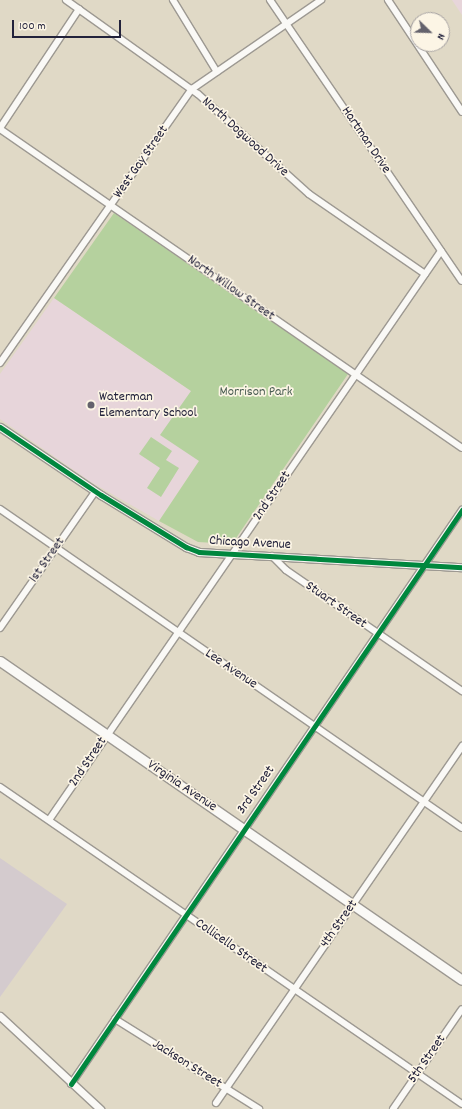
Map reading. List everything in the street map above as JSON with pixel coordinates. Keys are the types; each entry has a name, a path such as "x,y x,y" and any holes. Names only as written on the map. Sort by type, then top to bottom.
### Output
{"main road":[{"name":"Virginia Avenue","path":"0,661 462,980"}],"street":[{"name":"North Dogwood Drive","path":"66,0 192,89 302,188 425,274"},
{"path":"173,0 217,72"},
{"name":"Hartman Drive","path":"270,0 462,281"},
{"name":"West Gay Street","path":"0,363 192,89 321,0"},
{"path":"388,0 462,112"},
{"path":"0,128 79,9"},
{"name":"North Willow Street","path":"0,128 462,448"},
{"name":"2nd Street","path":"49,820 177,632 233,555 355,374 441,251"},
{"name":"Chicago Avenue","path":"0,427 95,492 190,549 207,554 272,556 462,567"},
{"name":"1st Street","path":"0,628 95,492"},
{"name":"Lee Avenue","path":"0,510 462,828"},
{"name":"3rd Street","path":"71,1084 314,726 426,565 462,510"},
{"name":"Stuart Street","path":"272,556 286,570 462,692"},
{"name":"4th Street","path":"216,1103 462,746"},
{"name":"Collicello Street","path":"0,787 462,1104"},
{"name":"5th Street","path":"393,1109 462,1008"},
{"name":"Jackson Street","path":"115,1019 259,1109"},
{"path":"1,1020 100,1109"}],"shaded area":[{"path":"452,0 462,0 462,15"},
{"name":"Waterman Elementary School","path":"54,298 191,391 199,461 159,521 91,482 0,419 0,374"},
{"path":"0,858 67,904 0,997"}],"green space":[{"name":"Morrison Park","path":"114,213 348,374 232,544 198,542 159,521 199,461 160,435 191,391 54,298"},
{"path":"151,437 172,451 166,460 179,468 161,497 147,488 160,468 139,454"}],"cycle path":[{"path":"0,427 101,495 186,547 199,552 462,567"},
{"path":"71,1084 462,510"}],"place":[{"name":"Waterman Elementary School","path":"91,405"}]}
